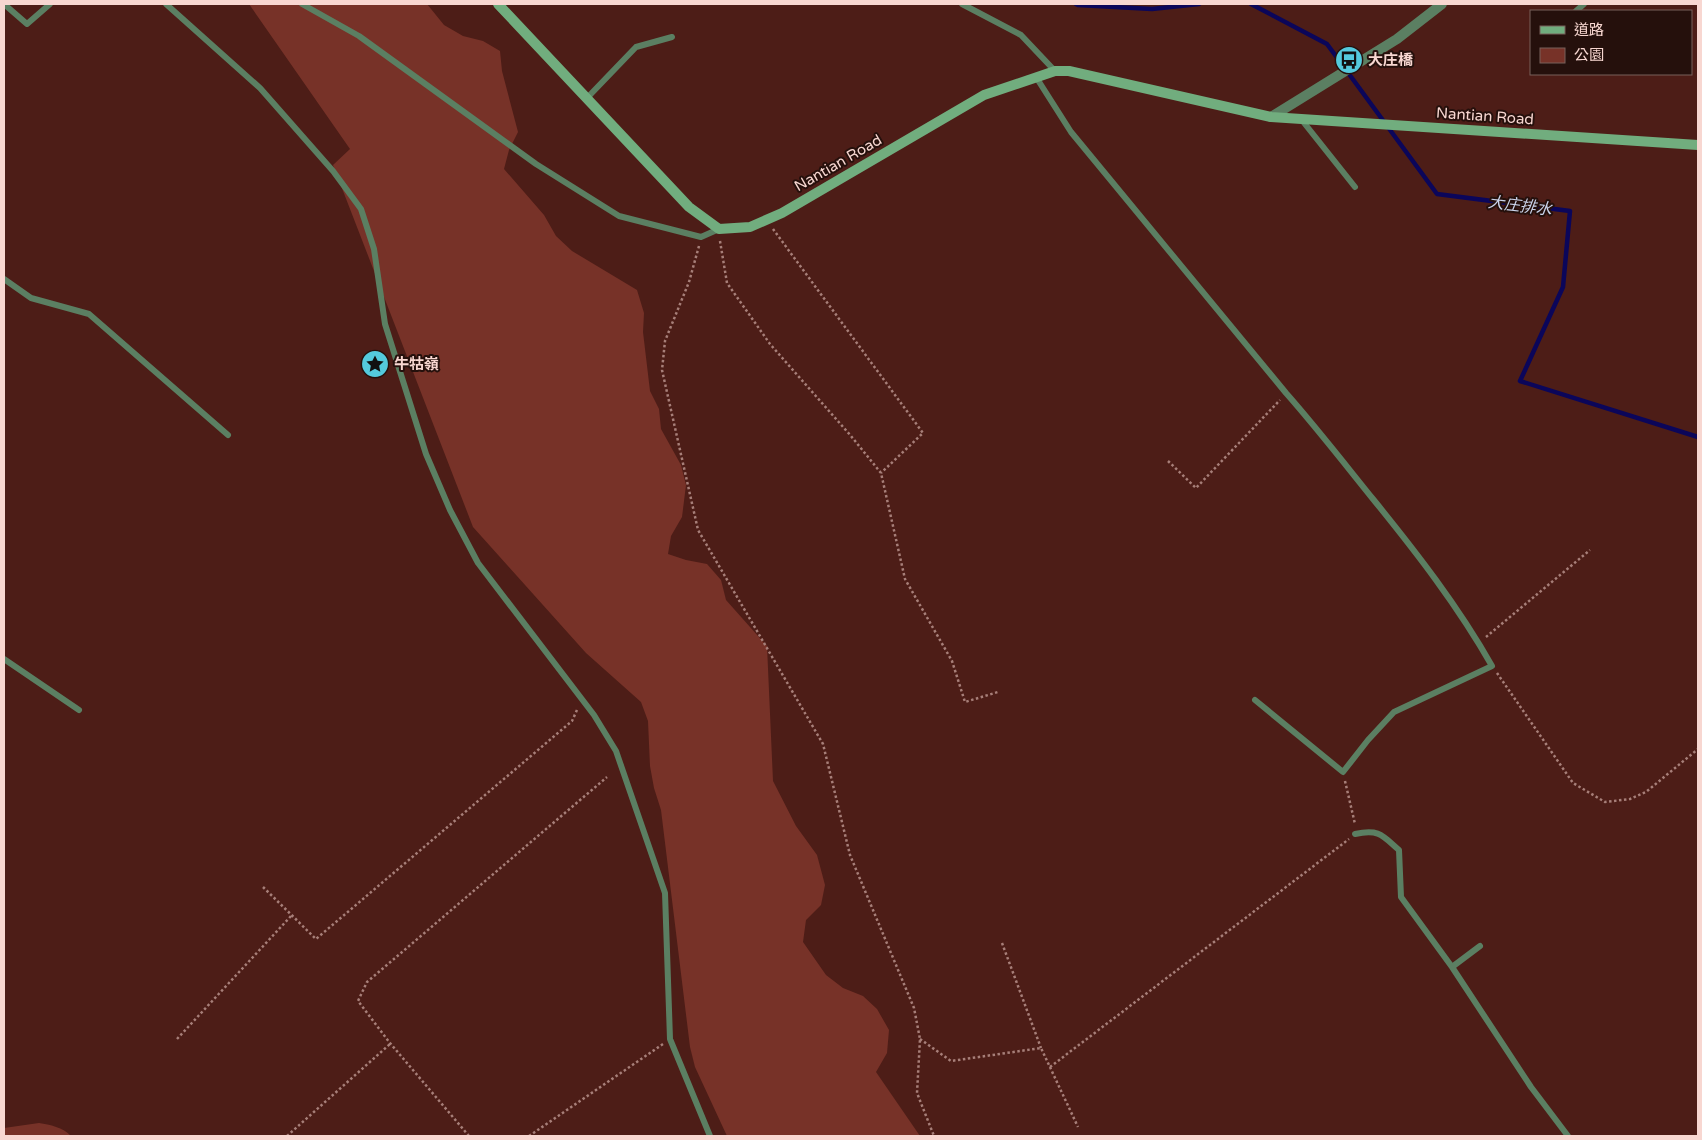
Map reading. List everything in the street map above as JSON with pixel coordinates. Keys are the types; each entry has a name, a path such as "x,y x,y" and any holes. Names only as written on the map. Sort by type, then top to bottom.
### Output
{"main road":[{"path":"498,4 689,207 719,229"},
{"name":"Nantian Road","path":"719,229 750,227 782,214 984,95 1055,71 1069,71 1271,117 1698,145"}],"street":[{"path":"1271,117 1397,39 1442,4"}],"lane":[{"path":"4,4 28,24 50,4"},
{"path":"166,4 260,88 333,171 361,210 374,249 385,324 426,454 450,510 478,563 594,715 616,751 665,893 670,1039 710,1136"},
{"path":"302,4 359,36 536,164 619,216 701,237 719,229"},
{"path":"962,4 1021,35 1055,71"},
{"path":"587,98 636,47 672,37"},
{"path":"1036,77 1071,132 1308,418 1423,561 1479,642 1492,666 1394,712 1368,740 1343,772 1255,700"},
{"path":"1301,119 1355,187"},
{"path":"4,279 31,298 89,314 228,435"},
{"path":"4,659 79,710"},
{"path":"1355,834 1365,832 1380,833 1399,850 1401,897 1452,967 1531,1087 1568,1136"},
{"path":"1452,967 1480,946"}],"path":[{"path":"766,220 923,433 881,473"},
{"path":"719,229 727,283 770,344 881,473 905,579 952,661 964,702 998,692"},
{"path":"701,237 689,282 665,341 662,370 698,530 823,744 850,854 914,1008 920,1039 918,1092 934,1136"},
{"path":"1168,460 1196,488 1286,393"},
{"path":"1479,642 1590,550"},
{"path":"1492,666 1573,783 1605,802 1630,799 1646,792 1698,749"},
{"path":"263,887 316,939 572,722 582,700"},
{"path":"1050,1067 1355,834 1355,821 1343,772"},
{"path":"469,1136 390,1043 358,1001 367,982 607,777"},
{"path":"177,1039 292,915"},
{"path":"1002,943 1040,1048 1078,1127"},
{"path":"528,1136 670,1039"},
{"path":"920,1039 951,1061 1040,1048"},
{"path":"287,1136 390,1043"}],"green space":[{"path":"249,4 427,4 444,25 463,36 483,41 500,51 502,71 518,132 509,150 504,169 544,215 556,236 572,251 637,290 644,313 643,332 650,391 659,409 661,429 681,465 686,485 682,517 671,536 668,554 707,564 721,580 726,600 767,646 773,781 796,826 817,855 825,885 821,905 806,920 803,942 826,975 843,988 863,996 877,1009 889,1030 887,1053 876,1072 920,1136 727,1136 695,1067 690,1047 661,810 650,766 648,721 641,702 586,653 473,527 333,165 350,149"},
{"path":"39,1123 60,1128 71,1136 4,1136 4,1128"}],"waterway":[{"name":"大庄排水","path":"1076,4 1152,9 1199,4"},
{"name":"大庄排水","path":"1251,4 1327,44 1437,194 1570,211 1563,287 1520,381 1698,437"}],"place":[{"name":"大庄橋","path":"1349,60"},
{"name":"牛牯嶺","path":"375,364"}]}
